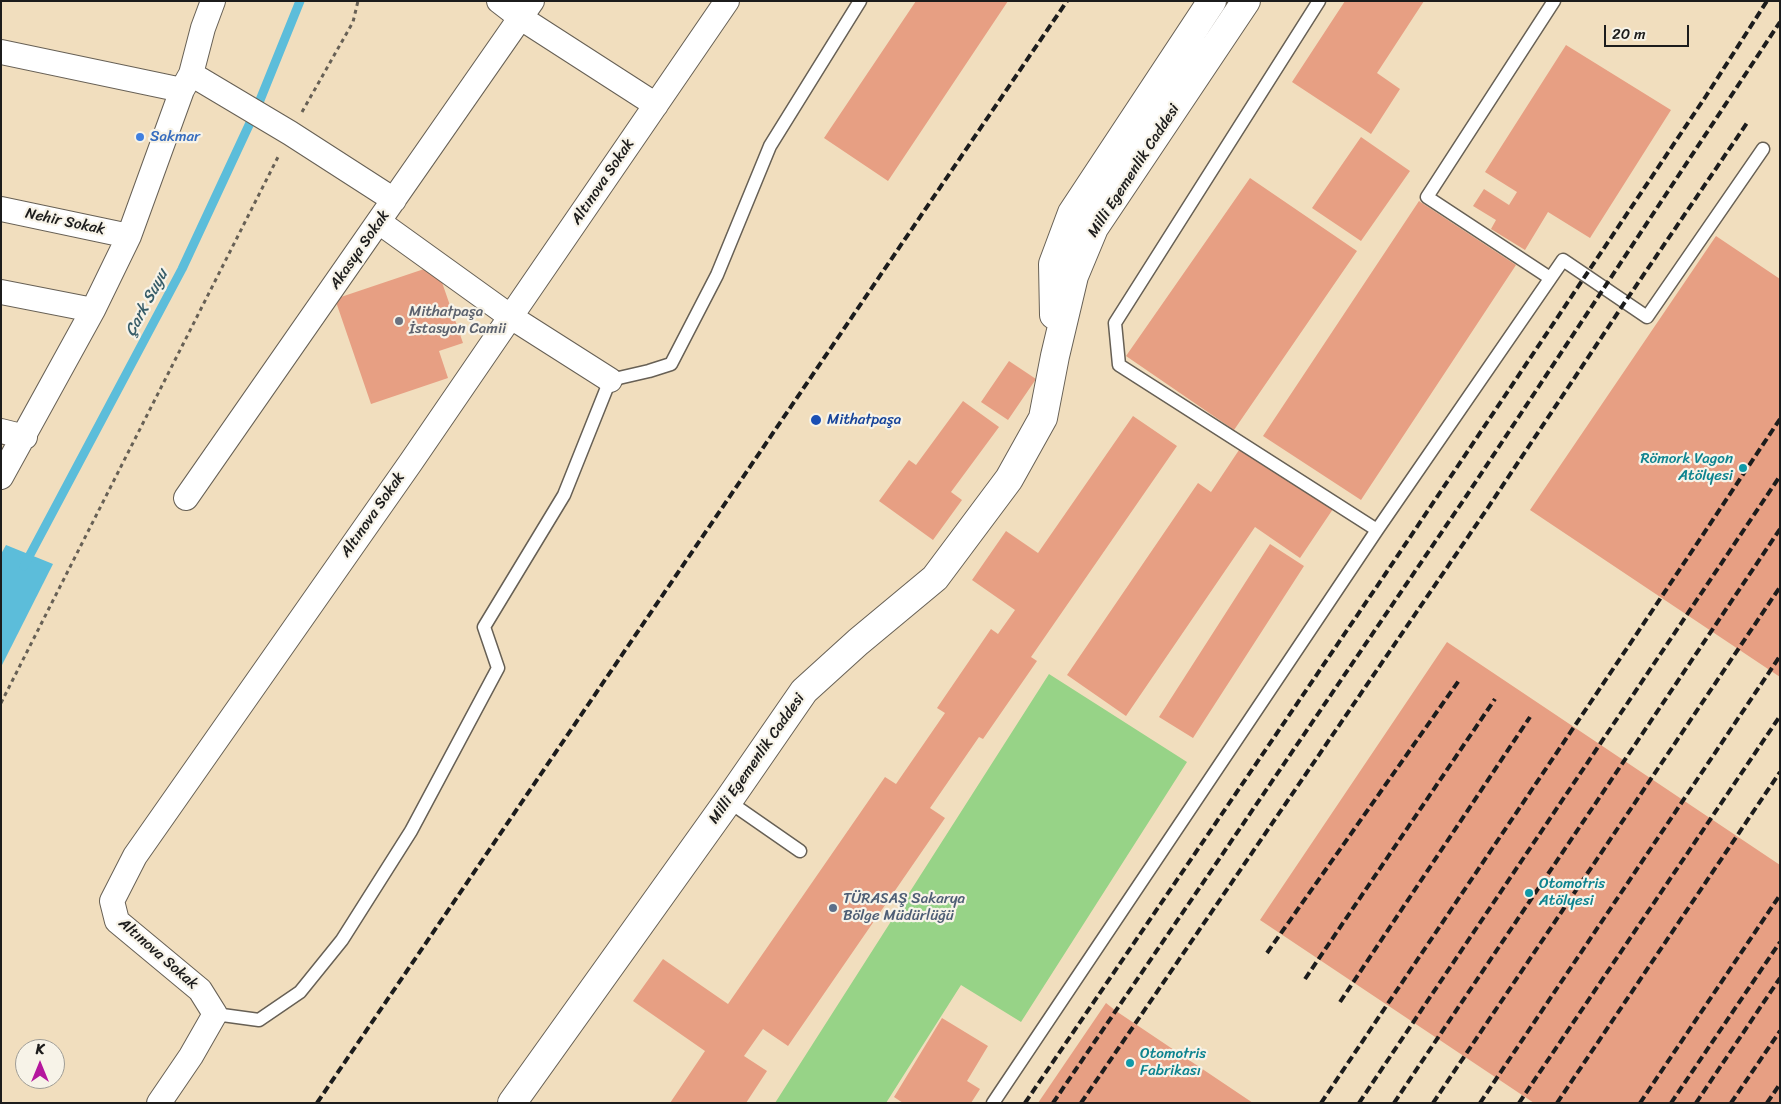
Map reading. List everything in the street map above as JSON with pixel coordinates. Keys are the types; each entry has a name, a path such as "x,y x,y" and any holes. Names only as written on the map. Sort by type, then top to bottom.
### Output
{"main road":[{"name":"Milli Egemenlik Caddesi","path":"1055,356 1053,264 1072,213 1212,1"},
{"name":"Milli Egemenlik Caddesi","path":"512,1103 728,801 804,691 858,642 935,578 1009,479 1043,418 1074,276 1094,228 1246,1"}],"street":[{"path":"1,477 93,310 128,236 194,83 203,28 213,1"},
{"path":"499,1 527,9 656,104"},
{"name":"Altınova Sokak","path":"215,1014 200,990 117,921 112,901 135,856 511,317 727,1"},
{"name":"Akasya Sokak","path":"186,498 527,9"},
{"path":"1,52 194,83 284,129 394,200"},
{"name":"Nehir Sokak","path":"1,209 128,236"},
{"path":"379,222 511,317 610,380"},
{"path":"1,292 93,310"},
{"path":"1,431 24,436"},
{"path":"158,1103 191,1056 215,1014"}],"lane":[{"path":"215,1014 258,1020 300,992 342,940 406,839 498,668 484,627 564,495 610,380 648,372 671,364 717,275 770,146 860,1"},
{"path":"1319,1 1116,322 1119,365 1377,530"},
{"path":"1550,278 1427,197 1554,1"},
{"path":"993,1103 1377,530 1563,260 1647,317 1762,149"},
{"path":"728,801 800,851"}],"path":[{"path":"1,704 284,129 353,22 358,1"}],"green space":[{"path":"1049,674 1187,762 1021,1022 961,985 886,1103 775,1103"}],"water":[{"path":"6,545 53,564 1,667 1,554"}],"building":[{"path":"916,1 1008,1 888,181 824,138"},
{"path":"1345,1 1424,1 1377,73 1400,89 1371,134 1292,82"},
{"path":"1566,45 1671,110 1590,238 1548,212 1525,250 1491,229 1496,220 1473,206 1484,189 1509,205 1517,192 1485,172"},
{"path":"1361,137 1410,171 1361,241 1312,208"},
{"path":"1250,178 1357,251 1234,430 1126,356"},
{"path":"1419,201 1516,265 1361,500 1263,436"},
{"path":"1716,236 1780,279 1780,677 1530,510"},
{"name":"Mithatpaşa İstasyon Camii","path":"436,265 463,343 439,351 448,378 371,404 335,299"},
{"path":"1009,361 1036,379 1008,420 981,402"},
{"name":"Mithatpaşa","path":"963,401 999,427 951,492 962,500 933,540 879,501 909,460 916,465"},
{"path":"1133,416 1177,446 1031,657 1037,661 983,739 979,737 930,808 945,818 788,1046 763,1029 744,1056 767,1071 746,1103 670,1103 705,1051 633,1001 663,959 728,1004 885,777 896,784 945,713 937,708 991,629 998,634 1015,610 972,580 1006,531 1038,553"},
{"path":"1241,447 1333,509 1300,558 1255,527 1126,716 1067,675 1198,483 1211,492"},
{"path":"1270,544 1304,566 1193,738 1159,717"},
{"name":"Otomotris Atölyesi","path":"1447,642 1780,865 1780,1103 1534,1103 1260,920"},
{"name":"Otomotris Fabrikası","path":"1106,1003 1116,1011 1253,1103 1038,1103"},
{"path":"942,1018 988,1046 967,1081 980,1089 971,1103 903,1103 894,1097"}],"waterway":[{"name":"Çark Suyu","path":"24,566 182,269 256,110 300,1"}],"railway":[{"path":"317,1103 1067,1"},
{"path":"1025,1103 1386,573 1706,96 1767,1"},
{"path":"1053,1103 1467,495 1780,22"},
{"path":"1081,1103 1487,509 1747,123"},
{"path":"1321,1103 1780,419"},
{"path":"1359,1103 1780,476"},
{"path":"1394,1103 1780,529"},
{"path":"1433,1103 1780,587"},
{"path":"1480,1103 1780,656"},
{"path":"1267,953 1460,679"},
{"path":"1305,979 1495,699"},
{"path":"1519,1103 1780,716"},
{"path":"1340,1002 1530,717"},
{"path":"1557,1103 1780,772"},
{"path":"1640,1103 1780,895"},
{"path":"1671,1103 1780,942"},
{"path":"1696,1103 1780,978"},
{"path":"1731,1103 1780,1031"},
{"path":"1767,1103 1780,1084"}],"place":[{"name":"Sakmar","path":"140,137"},
{"name":"Mithatpaşa İstasyon Camii","path":"399,321"},
{"name":"Mithatpaşa","path":"816,420"},
{"name":"Römork Vagon Atölyesi","path":"1743,468"},
{"name":"Otomotris Atölyesi","path":"1529,893"},
{"name":"TÜRASAŞ Sakarya Bölge Müdürlüğü","path":"833,908"},
{"name":"Otomotris Fabrikası","path":"1130,1063"}]}
